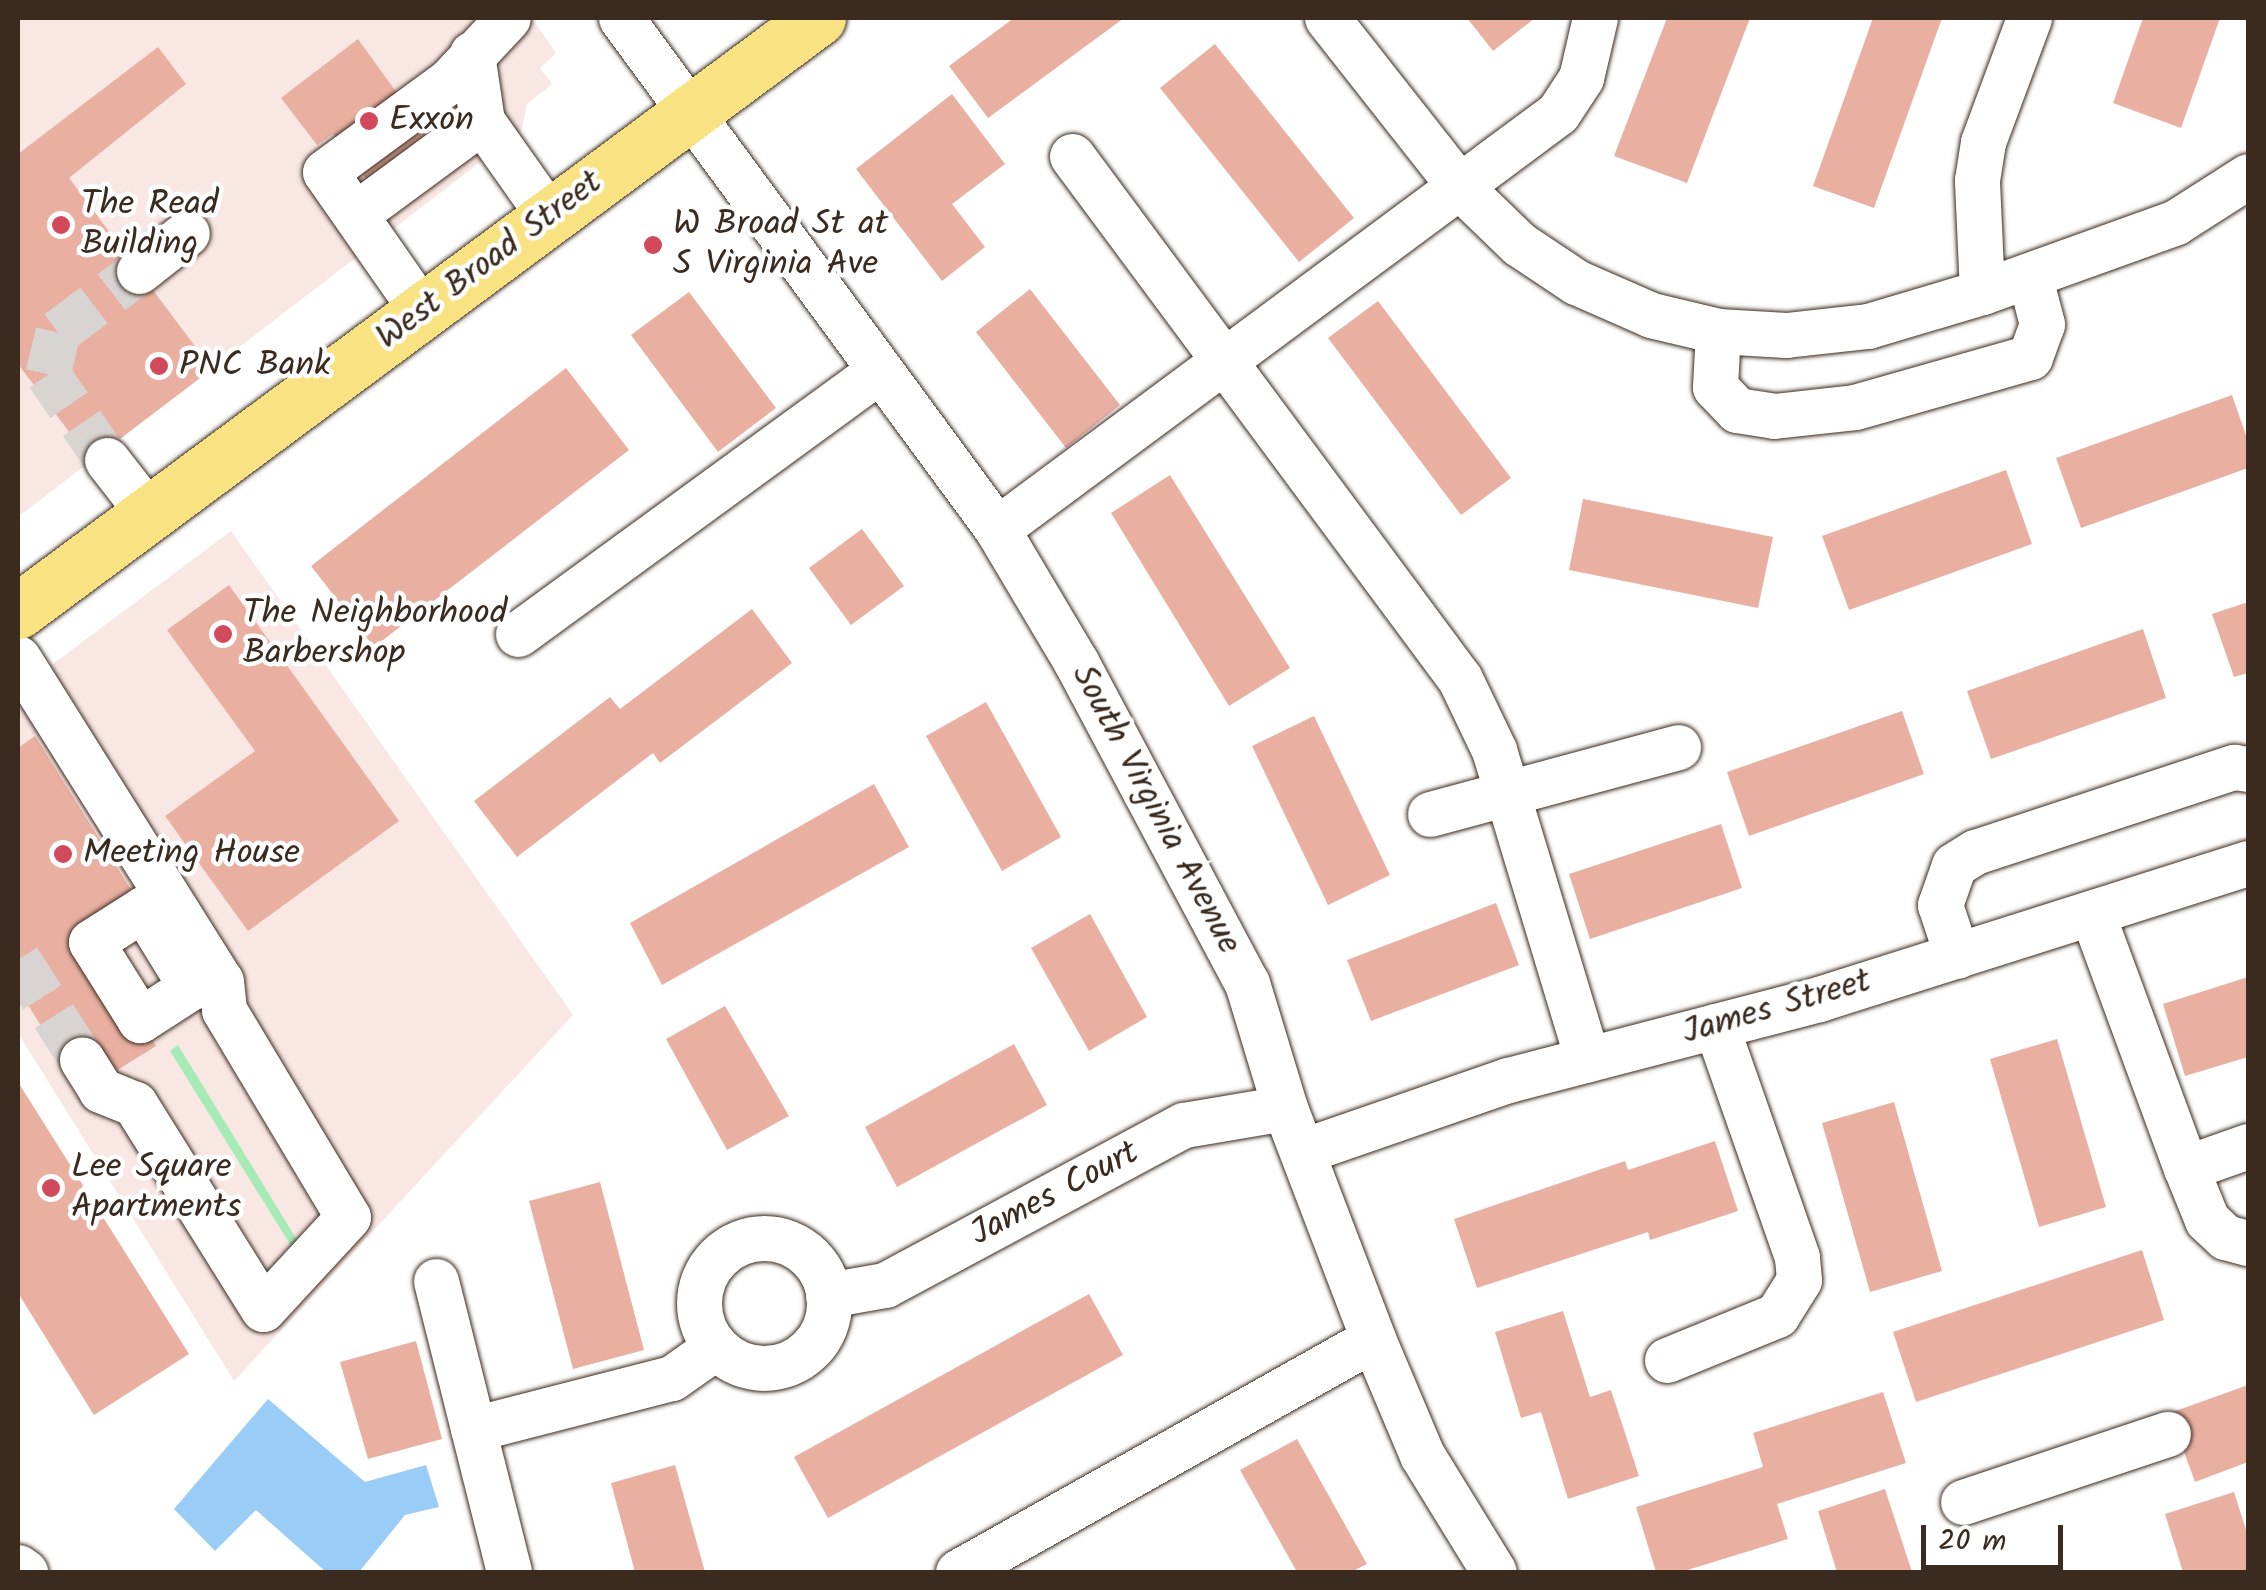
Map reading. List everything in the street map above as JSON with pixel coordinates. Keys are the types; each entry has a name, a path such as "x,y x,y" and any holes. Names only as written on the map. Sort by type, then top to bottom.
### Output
{"main road":[{"name":"West Broad Street","path":"18,611 818,18"}],"street":[{"path":"422,311 357,213 324,172 449,81 508,18"},
{"name":"South Virginia Avenue","path":"621,18 997,530 1076,662 1247,983 1285,1108 1306,1150 1373,1339 1422,1454 1494,1572"},
{"path":"1328,18 1461,188 1519,244 1576,282 1651,315 1718,331 1786,335 1868,326 2030,278 2176,222 2247,179"},
{"path":"997,530 1226,364 1558,112 1581,78 1595,18"},
{"path":"1982,292 1977,180 1982,142 2029,18"},
{"path":"472,54 482,121 549,216"},
{"path":"357,213 482,121"},
{"path":"1072,156 1460,679 1507,794 1587,1059"},
{"path":"139,271 187,233"},
{"path":"1718,331 1716,387 1736,410 1774,416 1854,407 2030,357 2042,324 2030,278"},
{"path":"518,634 879,371"},
{"path":"107,460 149,514"},
{"path":"18,658 222,981 224,1010 348,1217 263,1309 136,1104 101,1090 82,1060"},
{"path":"1430,814 1678,748"},
{"path":"1957,956 1940,905 1954,865 1975,852 2234,767 2248,769"},
{"name":"James Street","path":"1306,1150 1587,1059 1957,956 2248,863"},
{"path":"2092,913 2207,1220 2226,1237 2248,1243"},
{"path":"1667,1360 1777,1316 1799,1280 1796,1257 1716,1026"},
{"name":"James Court","path":"828,1294 885,1285 1184,1125 1285,1108"},
{"path":"2186,1168 2248,1146"},
{"path":"778,1237 817,1258 828,1294 822,1331 784,1367 751,1368 713,1349 699,1297 708,1270 732,1246 778,1237"},
{"path":"436,1281 509,1572"},
{"path":"958,1572 1373,1339"},
{"path":"473,1429 672,1378 713,1349"},
{"path":"1963,1502 2168,1434"},
{"path":"18,1566 25,1572"}],"shaded area":[{"path":"18,18 532,18 556,53 540,68 552,84 527,104 522,130 18,517"},
{"path":"231,531 573,1015 234,1381 18,1033 18,690"}],"green space":[{"path":"178,1045 300,1245 293,1249 170,1051"}],"water":[{"path":"268,1399 365,1482 426,1465 439,1507 405,1515 359,1572 326,1572 256,1510 215,1551 174,1509"}],"building":[{"path":"1014,18 1124,18 988,118 949,66"},
{"path":"1467,18 1535,18 1493,51"},
{"path":"1667,18 1750,18 1687,183 1614,156"},
{"path":"1873,18 1942,18 1874,208 1813,186"},
{"path":"2143,18 2220,18 2181,128 2113,103"},
{"name":"Exxon","path":"358,39 407,107 420,94 469,158 392,214 333,134 317,145 281,98"},
{"path":"1215,44 1354,218 1299,262 1160,88"},
{"name":"The Read Building","path":"158,47 186,84 69,178 212,369 91,461 18,364 18,154"},
{"path":"952,94 1005,164 952,204 985,247 942,281 856,169"},
{"path":"1030,289 1120,405 1066,448 976,332"},
{"path":"689,292 776,408 718,452 631,335"},
{"path":"1378,301 1511,478 1461,515 1328,338"},
{"path":"566,368 629,450 374,647 311,566"},
{"path":"2232,395 2248,441 2248,468 2081,528 2056,458"},
{"path":"2006,470 2032,544 1849,610 1822,536"},
{"path":"1170,475 1290,668 1229,706 1111,513"},
{"path":"1583,499 1773,537 1758,608 1569,570"},
{"path":"862,529 904,586 851,625 809,568"},
{"path":"229,585 399,821 248,931 165,816 255,751 167,630"},
{"path":"2248,602 2248,673 2234,677 2212,614"},
{"path":"752,609 792,663 660,763 653,753 517,857 474,801 610,697 620,709"},
{"path":"2143,629 2166,698 1991,759 1967,691"},
{"path":"986,702 1061,837 1002,871 926,736"},
{"path":"1902,711 1924,774 1749,836 1727,772"},
{"path":"1314,716 1390,875 1328,905 1252,746"},
{"name":"Meeting House","path":"35,736 143,909 91,942 156,1046 111,1074 68,1069 18,989 18,748"},
{"path":"874,784 909,847 662,985 630,923"},
{"path":"1721,824 1742,888 1590,939 1569,874"},
{"path":"1496,903 1519,965 1371,1021 1347,960"},
{"path":"1090,914 1147,1017 1089,1051 1031,948"},
{"path":"2248,977 2248,1057 2185,1076 2163,1004"},
{"path":"725,1006 789,1116 727,1150 666,1039"},
{"path":"2057,1039 2106,1207 2039,1227 1990,1059"},
{"path":"1014,1044 1047,1105 897,1187 865,1127"},
{"name":"Lee Square Apartments","path":"18,1082 189,1354 94,1415 18,1293"},
{"path":"1894,1102 1942,1271 1870,1292 1822,1123"},
{"path":"1715,1141 1738,1211 1650,1240 1648,1232 1477,1288 1454,1219 1625,1161 1628,1170"},
{"path":"600,1182 644,1350 573,1369 529,1201"},
{"path":"2142,1250 2164,1320 1916,1402 1893,1332"},
{"path":"1089,1294 1123,1355 828,1518 794,1457"},
{"path":"1563,1311 1590,1397 1611,1390 1639,1476 1568,1499 1541,1412 1521,1418 1495,1332"},
{"path":"416,1341 442,1439 368,1459 340,1362"},
{"path":"2248,1385 2248,1462 2195,1482 2170,1413"},
{"path":"1883,1392 1906,1463 1777,1504 1788,1539 1681,1572 1656,1572 1636,1507 1763,1467 1753,1433"},
{"path":"1297,1439 1367,1564 1351,1572 1297,1572 1240,1470"},
{"path":"675,1465 705,1572 635,1572 611,1483"},
{"path":"1885,1489 1912,1572 1837,1572 1818,1511"},
{"path":"2234,1492 2248,1536 2248,1572 2183,1572 2165,1514"}],"tunnel":[{"path":"107,460 48,374 58,332 139,271"},
{"path":"18,959 82,1060"}],"place":[{"name":"Exxon","path":"369,121"},
{"name":"The Read Building","path":"61,225"},
{"name":"W Broad St at S Virginia Ave","path":"653,245"},
{"name":"PNC Bank","path":"159,366"},
{"name":"The Neighborhood Barbershop","path":"223,634"},
{"name":"Meeting House","path":"63,854"},
{"name":"Lee Square Apartments","path":"51,1188"}]}
